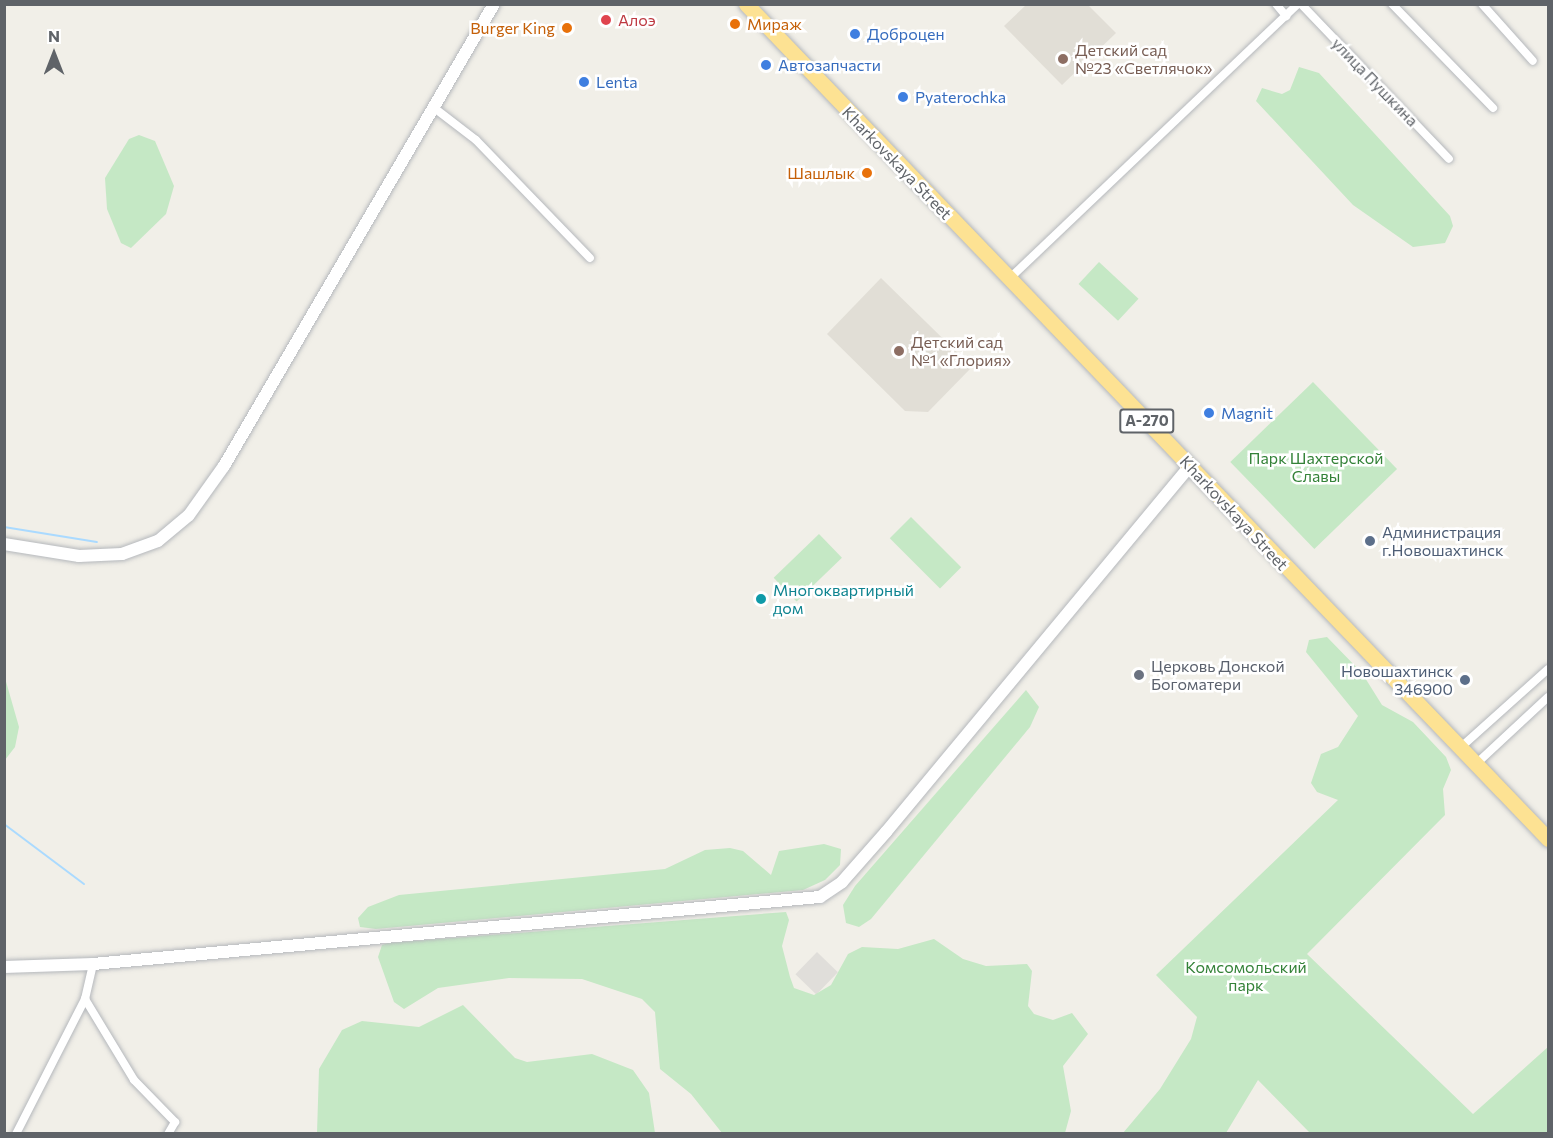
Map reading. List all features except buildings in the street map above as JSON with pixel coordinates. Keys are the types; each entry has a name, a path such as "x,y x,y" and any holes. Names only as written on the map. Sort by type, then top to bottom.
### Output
{"highway":[{"name":"Kharkovskaya Street","path":"746,4 1548,839"}],"street":[{"path":"4,544 78,556 122,554 158,541 189,515 224,466 494,4"},
{"path":"1276,4 1286,16"},
{"path":"1009,279 1300,4"},
{"name":"улица Пушкина","path":"1300,4 1449,159"},
{"path":"1392,4 1493,108"},
{"path":"1482,4 1533,61"},
{"path":"433,107 476,140 590,258"},
{"path":"4,967 93,964 820,897 842,882 878,841 1189,467"},
{"path":"1461,748 1548,669"},
{"path":"1476,764 1548,697"},
{"path":"16,1134 85,999 93,964"},
{"path":"85,999 134,1080 175,1122 168,1134"}],"shaded area":[{"name":"Детский сад №23 «Светлячок»","path":"1026,5 1088,5 1116,33 1062,85 1004,26"},
{"name":"Детский сад №1 «Глория»","path":"881,278 972,367 928,412 905,411 827,334"},
{"path":"817,952 838,972 816,994 795,974"}],"green space":[{"path":"1299,67 1319,73 1450,216 1453,226 1445,243 1413,247 1353,205 1256,101 1262,88 1282,94 1290,90"},
{"path":"139,135 155,141 174,186 166,214 131,248 121,243 107,209 105,178 129,139"},
{"path":"1099,262 1138,299 1118,321 1079,284"},
{"name":"Парк Шахтерской Славы","path":"1313,382 1397,469 1314,549 1230,462"},
{"path":"911,517 961,567 940,588 890,538"},
{"path":"819,534 842,558 797,602 774,578"},
{"name":"Комсомольский парк","path":"1327,637 1362,673 1382,705 1413,722 1446,757 1451,770 1443,789 1445,815 1307,954 1473,1114 1548,1047 1548,1133 1310,1133 1258,1080 1226,1133 1123,1133 1160,1089 1191,1039 1197,1017 1156,975 1338,800 1317,792 1311,783 1321,754 1338,747 1358,716 1306,652 1309,640"},
{"path":"5,678 19,727 15,747 5,760"},
{"path":"1026,690 1039,707 1030,727 871,919 859,927 846,923 843,905 855,886"},
{"path":"824,844 841,849 840,865 825,880 803,890 376,929 360,927 358,918 368,907 399,895 665,869 705,850 730,848 743,851 771,875 779,851"},
{"path":"786,912 789,920 782,946 790,977 794,988 814,995 831,985 848,954 862,947 898,949 934,939 963,959 986,966 1027,964 1032,971 1028,1006 1034,1014 1053,1020 1072,1013 1088,1034 1063,1066 1071,1111 1065,1133 722,1133 691,1094 660,1069 655,1012 642,999 582,979 509,978 438,988 404,1009 394,1002 378,957 382,945 388,943"},
{"path":"463,1005 515,1058 527,1062 592,1054 633,1070 649,1093 655,1133 317,1133 319,1069 342,1030 362,1021 419,1027"}],"waterway":[{"path":"4,527 97,542"},
{"path":"4,824 84,884"}],"place":[{"name":"Алоэ","path":"606,20"},
{"name":"Мираж","path":"735,24"},
{"name":"Burger King","path":"567,28"},
{"name":"Доброцен","path":"855,34"},
{"name":"Детский сад №23 «Светлячок»","path":"1063,59"},
{"name":"Автозапчасти","path":"766,65"},
{"name":"Lenta","path":"584,82"},
{"name":"Pyaterochka","path":"903,97"},
{"name":"Шашлык","path":"867,173"},
{"name":"Детский сад №1 «Глория»","path":"899,351"},
{"name":"Magnit","path":"1209,413"},
{"name":"Администрация г.Новошахтинск","path":"1370,541"},
{"name":"Многоквартирный дом","path":"761,599"},
{"name":"Церковь Донской Богоматери","path":"1139,675"},
{"name":"Новошахтинск 346900","path":"1465,680"}]}
